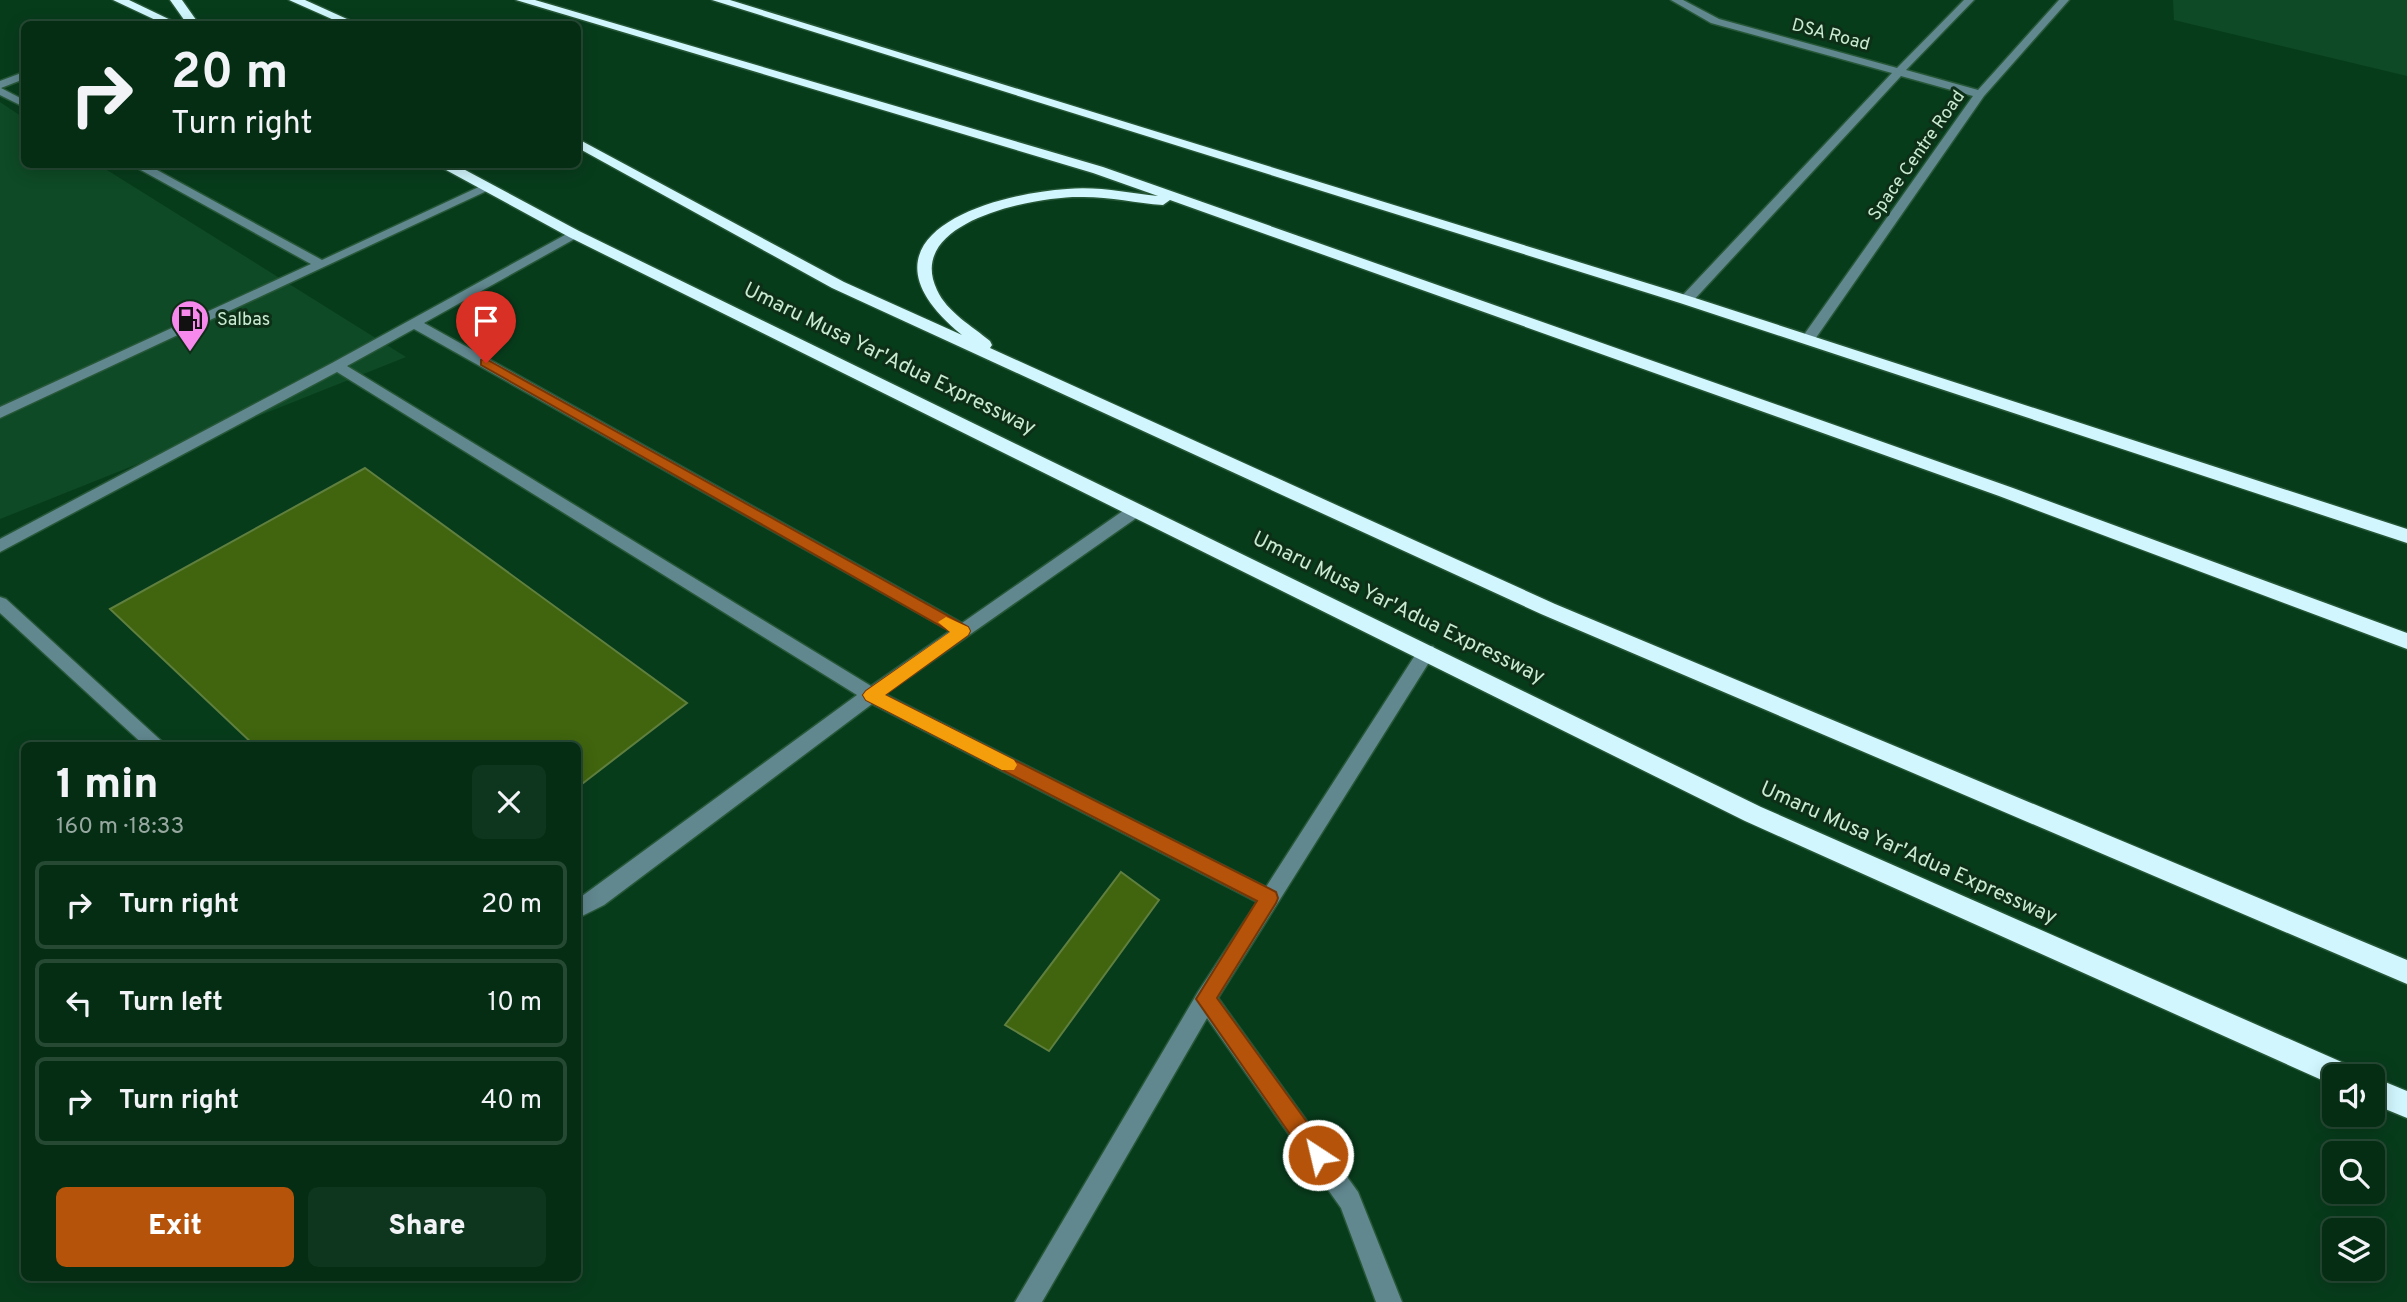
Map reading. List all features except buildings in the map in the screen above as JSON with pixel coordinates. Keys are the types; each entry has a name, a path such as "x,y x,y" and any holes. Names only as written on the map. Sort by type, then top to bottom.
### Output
{"highway":[{"path":"120,0 165,21"},
{"path":"176,0 191,21"},
{"path":"295,0 345,21"},
{"path":"522,0 1098,170 2006,492 2407,641"},
{"path":"718,0 1686,300 2407,536"},
{"name":"Umaru Musa Yar'Adua Expressway","path":"581,145 838,285 1548,609 2407,972"},
{"name":"Umaru Musa Yar'Adua Expressway","path":"450,168 574,234 1427,651 1753,814 2322,1067"},
{"path":"1000,360 939,305 926,283 926,261 936,239 959,221 997,204 1069,192 1196,205"},
{"path":"2385,1095 2407,1105"}],"street":[{"name":"DSA Road","path":"1676,0 1715,21 1980,93"},
{"path":"1686,300 1899,71 1969,0"},
{"name":"Space Centre Road","path":"1808,340 1980,93 2063,0"},
{"path":"154,21 160,19"},
{"path":"0,85 21,76"},
{"path":"0,91 21,102"},
{"path":"143,168 322,265"},
{"path":"0,414 487,188"},
{"path":"0,546 337,366 574,234"},
{"path":"414,323 962,631"},
{"path":"337,366 872,695 1269,898"},
{"path":"581,908 597,900 872,695 1136,510"},
{"path":"0,603 154,742"},
{"path":"1028,1302 1206,999 1427,651"},
{"path":"1206,999 1350,1200 1389,1302"}],"shaded area":[{"path":"2173,0 2407,0 2407,76 2174,20"},
{"path":"0,102 21,116 21,168 104,168 406,357 0,519"}],"slow traffic":[{"path":"946,622 962,631 872,695 1008,765"}],"place":[{"name":"Salbas","path":"190,353"}],"route":[{"path":"486,363 962,631 872,695 1269,898 1206,999 1318,1155"}]}
